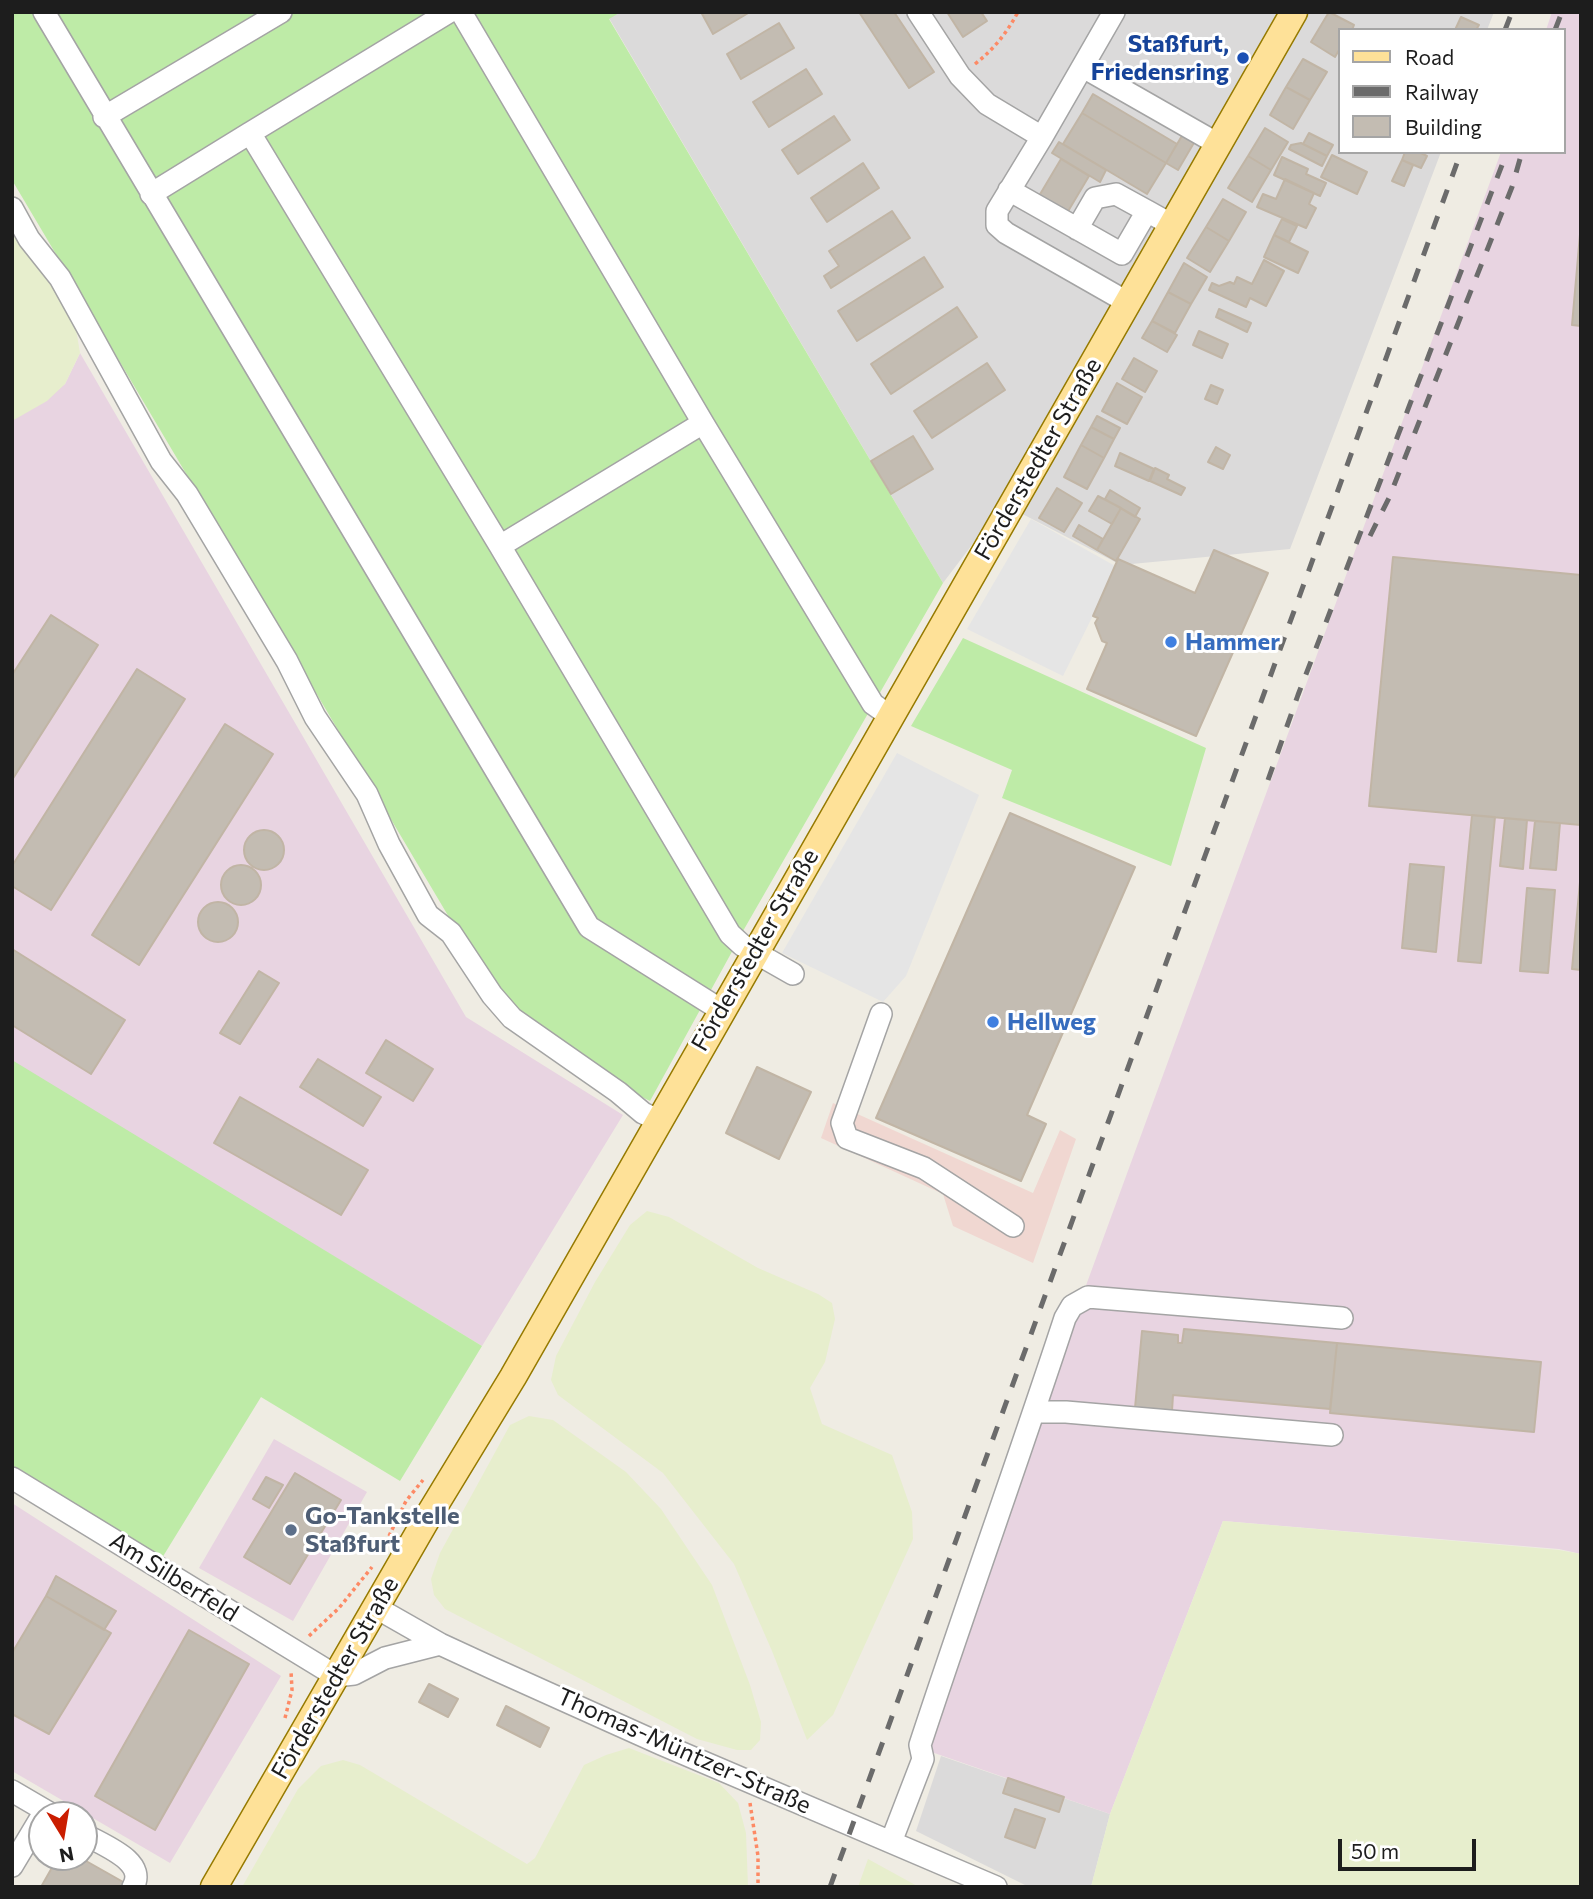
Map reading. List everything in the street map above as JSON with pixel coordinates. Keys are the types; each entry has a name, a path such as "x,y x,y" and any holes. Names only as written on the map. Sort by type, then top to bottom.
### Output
{"main road":[{"name":"Förderstedter Straße","path":"214,1887 495,1408 1294,12"}],"street":[{"path":"44,12 104,117 589,927 721,1010"},
{"path":"104,117 281,12"},
{"path":"151,194 449,12"},
{"path":"461,12 703,423 873,704 890,716"},
{"path":"918,12 960,76 987,104 1042,137"},
{"path":"1114,12 997,211 997,225 1006,233 1127,302"},
{"path":"1083,67 1218,144"},
{"path":"250,133 500,546 730,934 754,953 793,974"},
{"path":"1009,190 1122,254 1147,211"},
{"path":"1077,229 1095,198 1116,194 1171,225"},
{"path":"12,208 30,239 60,278 161,461 187,494 287,661 315,718 367,794 389,844 428,915 451,933 492,995 512,1018 658,1121"},
{"path":"500,546 703,423"},
{"path":"881,1014 842,1123 847,1138 925,1168 1013,1226"},
{"path":"891,1843 923,1759 920,1745 965,1609 1065,1318 1072,1306 1088,1297 1342,1318"},
{"path":"1034,1412 1066,1412 1332,1435"},
{"name":"Am Silberfeld","path":"12,1478 336,1676"},
{"name":"Thomas-Müntzer-Straße","path":"376,1607 440,1644 996,1887"},
{"path":"336,1676 354,1674 385,1658 440,1644"},
{"path":"12,1791 28,1802"},
{"path":"12,1866 28,1842"},
{"path":"98,1842 131,1862 138,1879 133,1887"}],"path":[{"path":"960,76 994,49 1018,12"},
{"path":"758,1785 750,1802 758,1856 758,1887"}],"shaded area":[{"path":"621,12 1494,12 1488,28 1338,28 1338,154 1440,154 1290,549 1121,565 1003,504 943,583 609,18"},
{"path":"1552,12 1581,12 1581,1554 1559,1549 1223,1521 1110,1814 917,1747 1500,154 1565,154 1565,28 1547,28"},
{"path":"80,353 466,1017 623,1115 482,1346 12,1062 12,420 65,384"},
{"path":"1031,519 1117,567 1063,676 967,629"},
{"path":"897,753 979,795 906,976 883,1002 782,953"},
{"path":"833,1103 1033,1193 1060,1130 1076,1139 1033,1263 953,1226 943,1194 821,1138"},
{"path":"274,1439 367,1492 293,1621 199,1568"},
{"path":"12,1503 281,1676 170,1863 98,1821 98,1801 64,1801 12,1771"},
{"path":"941,1756 1110,1814 1091,1887 1029,1887 916,1831"}],"green space":[{"path":"12,12 621,12 609,19 943,583 743,931 732,931 734,948 650,1101 520,1037 12,180"},
{"path":"12,222 55,287 76,329 80,353 65,384 47,401 12,421"},
{"path":"963,638 1206,748 1171,866 1002,798 1012,770 911,726"},
{"path":"12,1060 482,1346 400,1481 261,1397 162,1558 12,1465"},
{"path":"647,1211 669,1217 758,1268 818,1294 832,1303 835,1319 825,1362 810,1388 822,1424 892,1455 912,1512 913,1539 833,1715 807,1740 734,1564 663,1473 558,1395 551,1380 556,1356 595,1282 630,1225"},
{"path":"529,1416 553,1420 626,1472 661,1509 712,1585 750,1685 761,1722 760,1740 751,1750 737,1750 697,1739 445,1609 434,1595 431,1579 440,1553 510,1425"},
{"path":"1223,1521 1581,1554 1581,1887 1091,1887 1110,1814"},
{"path":"629,1748 719,1783 738,1803 746,1833 748,1887 242,1887 298,1789 321,1766 343,1760 360,1765 527,1864 535,1858 584,1765"},
{"path":"868,1859 919,1887 858,1887"}],"building":[{"path":"701,12 750,12 713,34"},
{"path":"859,12 894,12 934,72 909,88"},
{"path":"947,12 981,12 987,21 963,37"},
{"path":"1329,12 1354,25 1353,28 1338,28 1338,52 1335,57 1311,42"},
{"path":"1461,17 1479,25 1477,28 1456,28"},
{"path":"779,23 794,48 741,79 727,54"},
{"path":"1303,59 1327,72 1310,100 1286,87"},
{"path":"806,69 822,94 769,127 753,102"},
{"path":"1286,87 1310,100 1293,129 1270,115"},
{"path":"1093,94 1177,144 1166,163 1082,113"},
{"path":"1082,113 1166,163 1147,194 1063,144"},
{"path":"834,116 850,140 798,174 782,150"},
{"path":"1265,128 1288,142 1271,170 1248,156"},
{"path":"1309,133 1333,145 1327,156 1303,144"},
{"path":"1183,134 1195,141 1178,170 1166,163"},
{"path":"1059,142 1106,170 1100,182 1052,153"},
{"path":"1301,143 1327,156 1322,166 1289,149 1291,145"},
{"path":"1404,154 1427,156 1421,168 1402,160"},
{"path":"1332,155 1367,172 1357,194 1321,177"},
{"path":"1248,156 1271,170 1252,202 1228,188"},
{"path":"1282,157 1308,169 1306,174 1326,183 1320,196 1274,175"},
{"path":"1061,159 1089,176 1067,213 1039,196"},
{"path":"1402,160 1413,165 1404,186 1392,181"},
{"path":"863,163 879,188 827,222 811,198"},
{"path":"1285,179 1314,193 1309,204 1316,208 1306,228 1257,207 1263,194 1276,199"},
{"path":"1223,199 1246,212 1229,241 1206,227"},
{"path":"892,211 910,238 831,288 824,276 839,266 829,251"},
{"path":"1282,219 1297,226 1289,242 1274,235"},
{"path":"1581,223 1581,326 1572,325"},
{"path":"1206,227 1229,241 1210,272 1187,258"},
{"path":"1274,235 1308,252 1298,273 1264,257"},
{"path":"924,257 943,287 857,341 838,311"},
{"path":"1264,260 1284,271 1266,306 1250,298 1246,307 1209,290 1212,283 1219,286 1230,282 1234,284 1237,277 1252,284"},
{"path":"1184,263 1207,277 1191,304 1168,292"},
{"path":"1168,292 1191,304 1175,333 1152,321"},
{"path":"957,307 977,337 891,394 871,364"},
{"path":"1219,309 1251,323 1247,332 1216,317"},
{"path":"1152,321 1177,335 1167,352 1142,338"},
{"path":"1199,331 1228,344 1222,358 1193,345"},
{"path":"1134,358 1157,371 1145,392 1122,379"},
{"path":"987,363 1005,390 932,438 914,411"},
{"path":"1117,383 1142,397 1127,424 1102,411"},
{"path":"1211,385 1223,390 1217,404 1205,399"},
{"path":"1097,416 1120,428 1114,439 1091,427"},
{"path":"1091,427 1114,439 1104,458 1081,445"},
{"path":"913,436 933,469 891,494 871,461"},
{"path":"1081,445 1104,458 1087,489 1064,477"},
{"path":"1216,447 1230,455 1223,469 1208,462"},
{"path":"1120,453 1154,469 1149,481 1115,466"},
{"path":"1155,468 1169,475 1167,479 1185,488 1181,495 1150,481"},
{"path":"1057,488 1082,503 1064,532 1039,518"},
{"path":"1110,490 1140,508 1135,517 1105,499"},
{"path":"1098,496 1121,508 1112,524 1089,511"},
{"path":"1121,508 1140,519 1116,561 1097,550"},
{"path":"1079,525 1103,539 1097,550 1073,536"},
{"name":"Hammer","path":"1214,550 1268,573 1196,736 1087,689 1107,643 1102,641 1095,623 1098,618 1093,616 1118,559 1195,593"},
{"path":"1393,557 1581,575 1581,825 1369,806"},
{"path":"51,615 98,645 12,780 12,675"},
{"path":"137,669 185,699 51,910 12,886 12,866"},
{"path":"225,724 273,754 139,965 92,935"},
{"name":"Hellweg","path":"1010,813 1135,867 1027,1115 1046,1124 1021,1181 876,1118"},
{"path":"1472,815 1495,817 1481,963 1458,961"},
{"path":"1505,818 1527,820 1523,869 1500,866"},
{"path":"1535,821 1560,823 1556,870 1530,868"},
{"path":"264,830 278,836 284,850 278,864 264,870 250,864 244,850 250,836"},
{"path":"1410,864 1444,867 1436,952 1402,948"},
{"path":"241,865 255,871 261,885 255,899 241,905 227,899 221,885 227,871"},
{"path":"1581,871 1581,970 1572,969"},
{"path":"1527,888 1555,890 1548,973 1520,971"},
{"path":"218,902 232,908 238,922 232,936 218,942 204,936 198,922 204,908"},
{"path":"12,949 125,1020 91,1074 12,1025"},
{"path":"259,971 279,983 240,1044 220,1033"},
{"path":"386,1040 433,1069 413,1101 366,1073"},
{"path":"318,1059 381,1097 363,1126 300,1087"},
{"path":"757,1067 811,1092 779,1159 726,1133"},
{"path":"240,1097 368,1170 341,1215 214,1143"},
{"path":"1184,1329 1337,1343 1330,1409 1173,1395 1172,1411 1135,1408 1142,1331 1178,1335 1178,1343 1182,1343"},
{"path":"1337,1343 1541,1362 1534,1432 1330,1413"},
{"path":"295,1473 341,1500 290,1584 244,1557"},
{"path":"266,1477 283,1485 269,1508 253,1499"},
{"path":"56,1576 116,1611 104,1630 46,1596"},
{"path":"46,1596 111,1633 49,1734 12,1714 12,1653"},
{"path":"189,1630 249,1664 155,1830 95,1796"},
{"path":"429,1684 458,1699 448,1717 419,1702"},
{"path":"506,1706 549,1728 540,1747 497,1725"},
{"path":"1008,1778 1064,1797 1059,1812 1003,1793"},
{"path":"1015,1809 1045,1819 1035,1848 1005,1837"},
{"path":"98,1868 125,1883 123,1887 41,1887 50,1871 98,1871"}],"railway":[{"path":"1506,28 1512,12"},
{"path":"1556,28 1562,12"},
{"path":"830,1887 1460,154"},
{"path":"1268,780 1298,695 1506,154"},
{"path":"1370,536 1389,498 1512,187 1521,154"}],"place":[{"name":"Staßfurt, Friedensring","path":"1243,58"},
{"name":"Hammer","path":"1171,642"},
{"name":"Hellweg","path":"993,1022"},
{"name":"Go-Tankstelle Staßfurt","path":"291,1530"}]}
